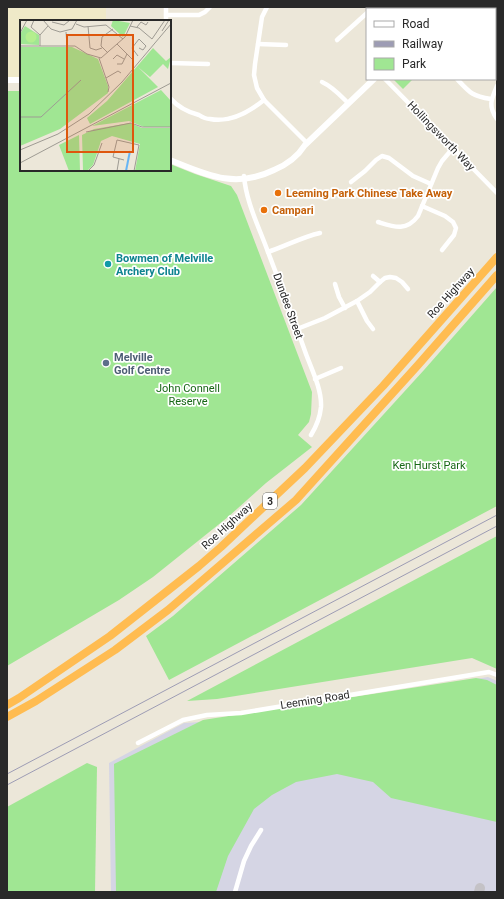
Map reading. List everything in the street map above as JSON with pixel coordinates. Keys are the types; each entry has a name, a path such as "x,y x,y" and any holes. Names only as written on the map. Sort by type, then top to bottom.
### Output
{"highway":[{"name":"Roe Highway","path":"7,705 110,636 199,566 226,542 305,468 383,386 497,257"},
{"name":"Roe Highway","path":"7,717 36,701 115,650 168,610 296,500 497,275"}],"main road":[{"path":"171,160 213,177 231,180 244,178 270,169 282,163 306,144 373,80"},
{"path":"7,81 20,81"},
{"path":"171,157 220,176 244,178"}],"street":[{"path":"166,7 166,20"},
{"path":"166,15 199,15 210,7"},
{"path":"267,7 262,17 255,64 254,75 257,88 264,100 306,144"},
{"path":"337,40 366,14"},
{"path":"258,44 286,45"},
{"path":"171,63 208,64"},
{"name":"Hollingsworth Way","path":"386,80 497,193"},
{"path":"458,80 471,93 480,97 491,99"},
{"path":"322,82 333,88 348,104"},
{"path":"497,86 491,99 492,109 497,119"},
{"path":"171,99 175,104 185,110 209,119 217,120 235,118 264,100"},
{"path":"378,222 394,227 404,226 414,221 418,216 442,160 453,148"},
{"path":"351,182 382,156 389,158 413,176 431,184"},
{"name":"Dundee Street","path":"244,178 248,197 315,379 320,398 321,408 316,426 311,435"},
{"path":"422,206 445,216 453,222 456,228 454,235 442,250"},
{"path":"268,252 306,236 320,233"},
{"path":"373,276 380,282"},
{"path":"297,329 345,308 370,292 385,278 396,278 408,289"},
{"path":"335,284 339,297 345,308"},
{"path":"357,301 367,321 373,329"},
{"path":"315,379 341,368"},
{"name":"Leeming Road","path":"138,743 183,720 207,715 241,713 489,672 497,675"},
{"path":"235,892 244,861 261,830"}],"shaded area":[{"path":"7,7 106,7 106,20 20,20 20,78 7,78"},
{"path":"488,677 497,681 497,892 111,892 109,763 184,723 218,721"}],"green space":[{"path":"394,80 412,80 403,89"},
{"name":"John Connell Reserve","path":"7,91 20,91 20,171 171,171 171,164 231,186 237,195 312,392 309,422 298,435 312,447 266,483 228,517 153,577 119,600 7,666"},
{"name":"Ken Hurst Park","path":"497,287 497,506 169,680 146,636 173,616 301,505 424,370"},
{"path":"497,536 497,669 472,658 217,699 187,701"},
{"path":"476,678 487,680 497,685 497,822 391,798 373,782 337,774 296,782 272,795 254,809 228,856 216,892 116,892 114,764 203,720"},
{"path":"87,763 97,767 95,892 7,892 7,807"}],"taxiway":[{"path":"479,892 480,888"}],"railway":[{"path":"7,774 497,515"},
{"path":"7,785 497,526"}],"place":[{"name":"Leeming Park Chinese Take Away","path":"278,193"},
{"name":"Campari","path":"264,210"},
{"name":"Bowmen of Melville Archery Club","path":"108,264"},
{"name":"Melville Golf Centre","path":"106,363"}]}
